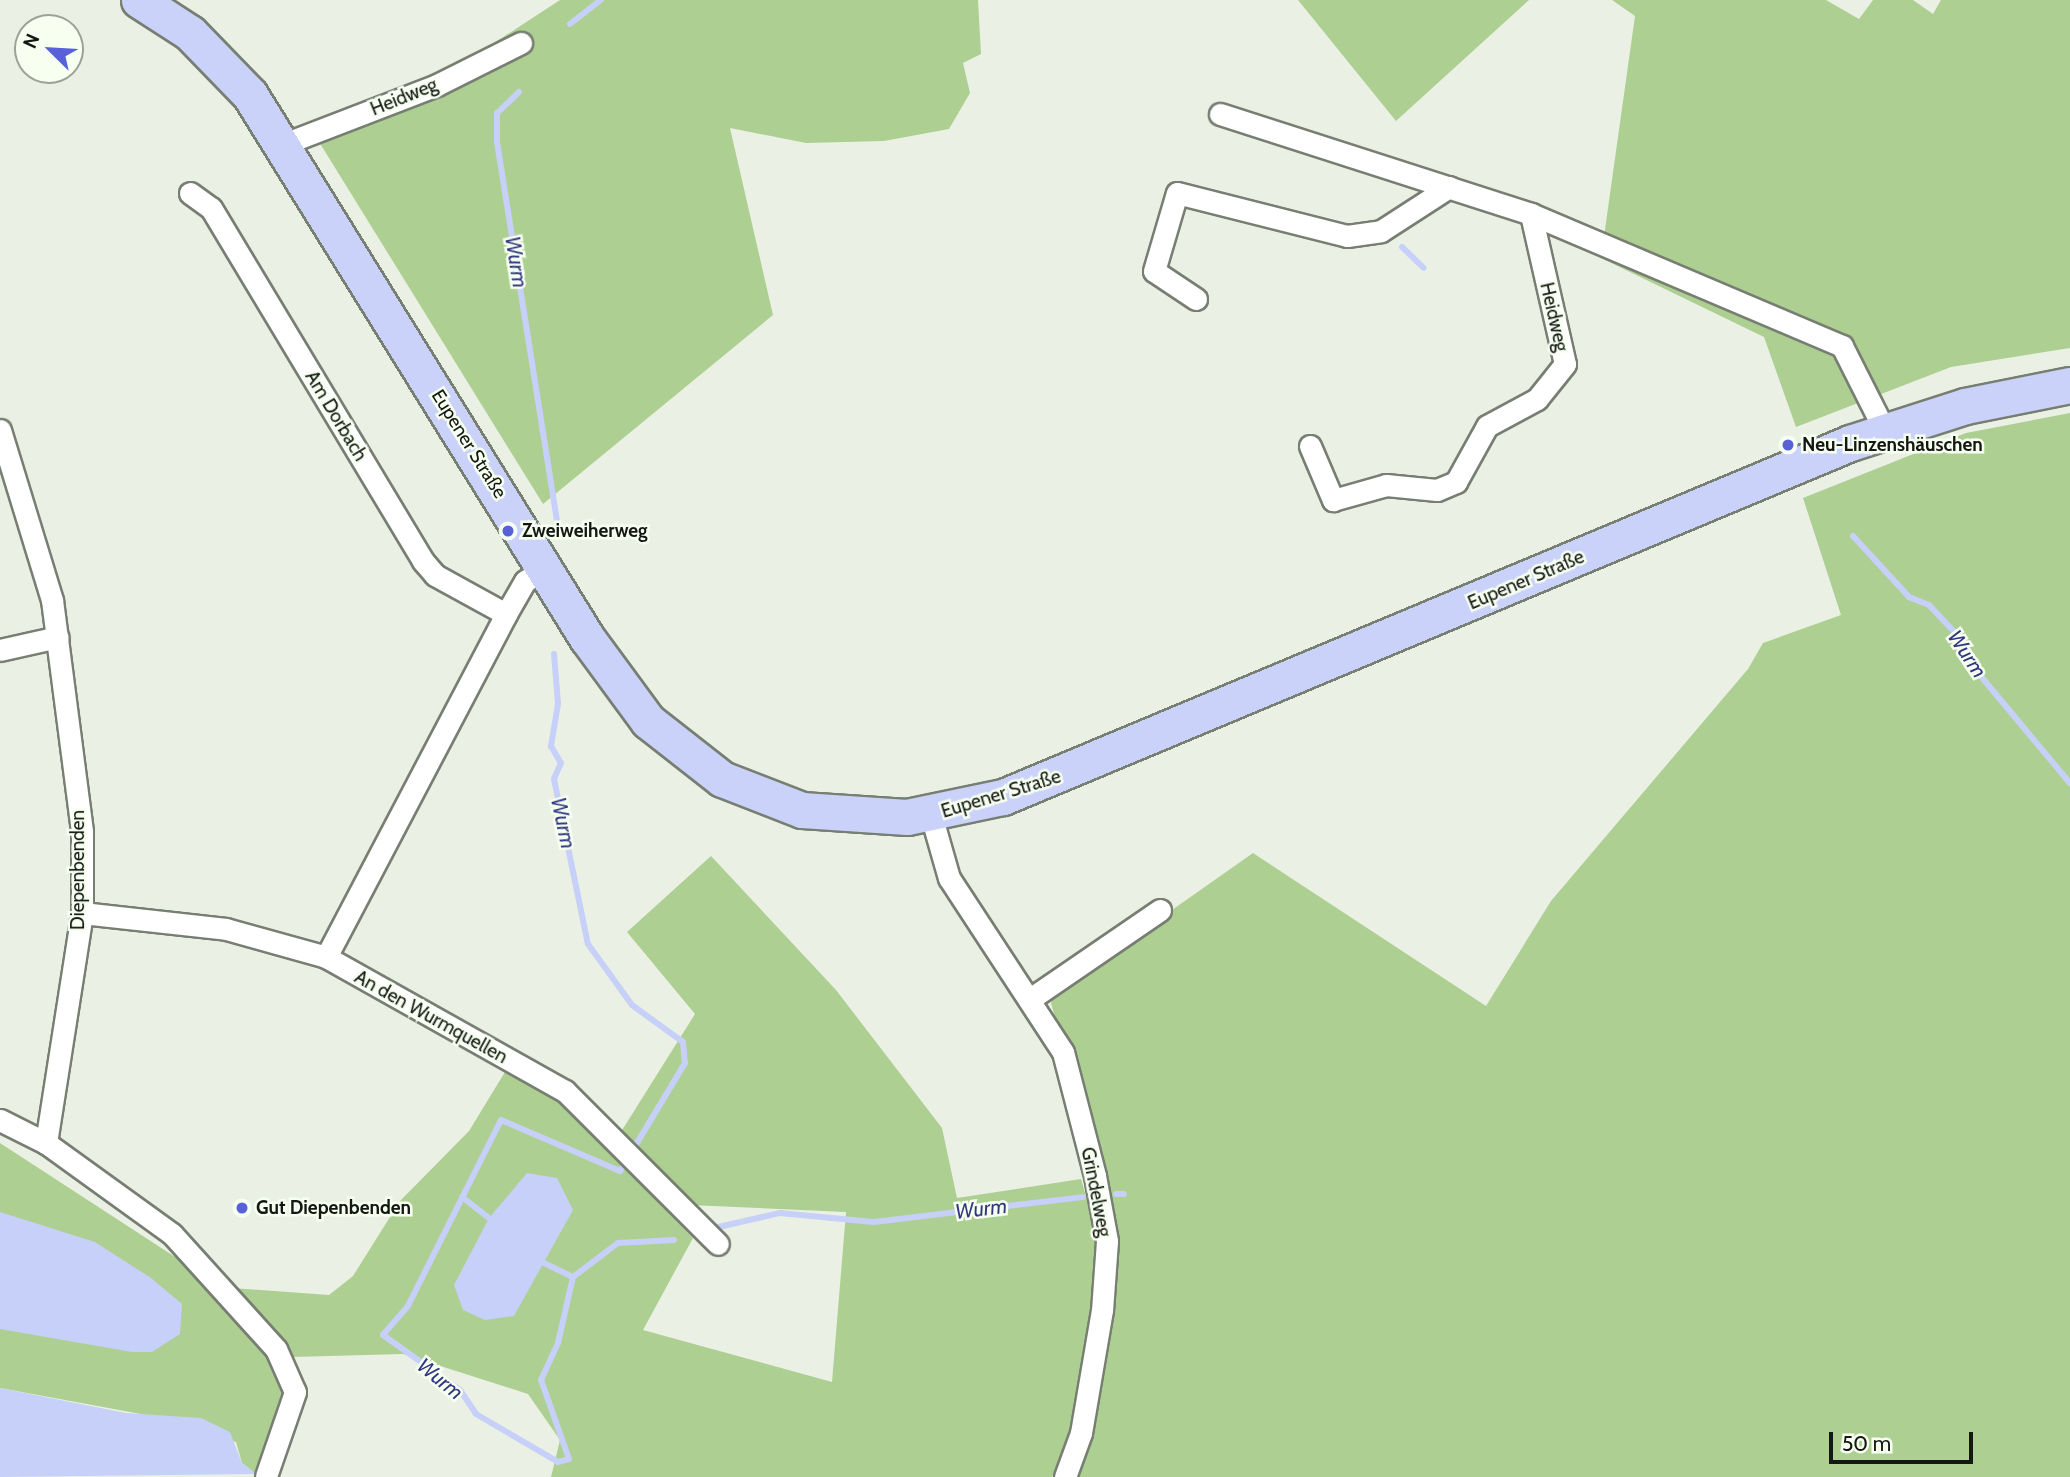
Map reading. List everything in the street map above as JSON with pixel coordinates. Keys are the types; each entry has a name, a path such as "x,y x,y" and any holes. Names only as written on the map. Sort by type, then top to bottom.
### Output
{"main road":[{"name":"Eupener Straße","path":"139,0 220,60 284,144 545,569 648,721 722,779 813,812 878,818 931,815 1061,777 1885,430 2070,385"}],"street":[{"name":"Heidweg","path":"284,144 447,80 521,43"},
{"path":"1220,114 1531,214 1842,346 1885,430"},
{"path":"1196,299 1154,271 1177,193 1347,236 1381,231 1449,187"},
{"name":"Am Dorbach","path":"190,192 211,208 423,561 435,575 506,614"},
{"name":"Heidweg","path":"1310,446 1333,500 1386,485 1437,490 1456,482 1487,426 1537,399 1564,364 1531,214"},
{"name":"Diepenbenden","path":"0,430 58,637 82,832 82,913 47,1143"},
{"path":"326,957 506,614 525,581 545,569"},
{"path":"0,650 58,637"},
{"name":"Grindelweg","path":"931,815 949,878 1033,997 1063,1052 1107,1241 1082,1433 1065,1477"},
{"path":"1033,997 1160,910"},
{"name":"An den Wurmquellen","path":"82,913 226,929 326,957 565,1091 718,1244"},
{"path":"0,1121 47,1143 172,1234 276,1349 295,1392 266,1476"}],"green space":[{"path":"560,0 978,0 981,54 963,63 970,93 949,129 884,141 806,143 730,128 773,315 543,504 316,137 488,75 491,45"},
{"path":"1298,0 1529,0 1396,121"},
{"path":"1612,0 1826,0 1859,19 1873,0 1913,0 1933,14 1941,0 2070,0 2070,348 1951,367 1796,427 1764,337 1601,258 1635,16"},
{"path":"2070,413 2070,1477 1073,1477 1111,1310 1119,1240 1051,1003 1054,993 1253,853 1486,1006 1551,901 1748,669 1763,643 1841,615 1803,498 1966,433"},
{"path":"711,856 836,990 942,1128 957,1198 1081,1179 1098,1238 1097,1283 1070,1442 1052,1477 551,1477 560,1440 528,1394 403,1354 292,1357 232,1288 329,1295 353,1276 400,1201 469,1131 505,1072 558,1100 693,1238 643,1330 832,1382 846,1212 690,1205 619,1135 695,1014 627,932"},
{"path":"0,1143 209,1279 280,1372 287,1394 256,1474 242,1463 236,1442 157,1417 0,1388"}],"water":[{"path":"527,1173 557,1178 573,1210 514,1316 485,1320 463,1310 454,1285 489,1218"},
{"path":"0,1212 95,1242 151,1278 182,1304 180,1334 152,1352 132,1352 0,1329"},
{"path":"0,1388 126,1413 201,1418 230,1432 242,1463 256,1474 0,1477"}],"waterway":[{"name":"Wurm","path":"570,24 601,0"},
{"name":"Wurm","path":"519,92 497,113 497,142 558,525"},
{"name":"Wurm","path":"1402,247 1424,268"},
{"name":"Wurm","path":"1853,536 1909,597 1929,605 1959,637 1964,656 2070,783"},
{"name":"Wurm","path":"554,654 558,704 551,746 561,763 554,779 588,944 632,1005 683,1042 685,1063 634,1148"},
{"name":"Wurm","path":"627,1160 620,1171 501,1120 408,1306 383,1335 460,1390 476,1414 558,1462 569,1459 541,1380 558,1343 573,1277 618,1243 674,1240"},
{"name":"Wurm","path":"1116,1194 1124,1194"},
{"path":"462,1197 489,1218"},
{"name":"Wurm","path":"714,1228 780,1213 874,1222 1083,1197"},
{"path":"544,1263 573,1277"}],"place":[{"name":"Neu-Linzenshäuschen","path":"1788,445"},
{"name":"Zweiweiherweg","path":"508,531"},
{"name":"Gut Diepenbenden","path":"242,1208"}]}
